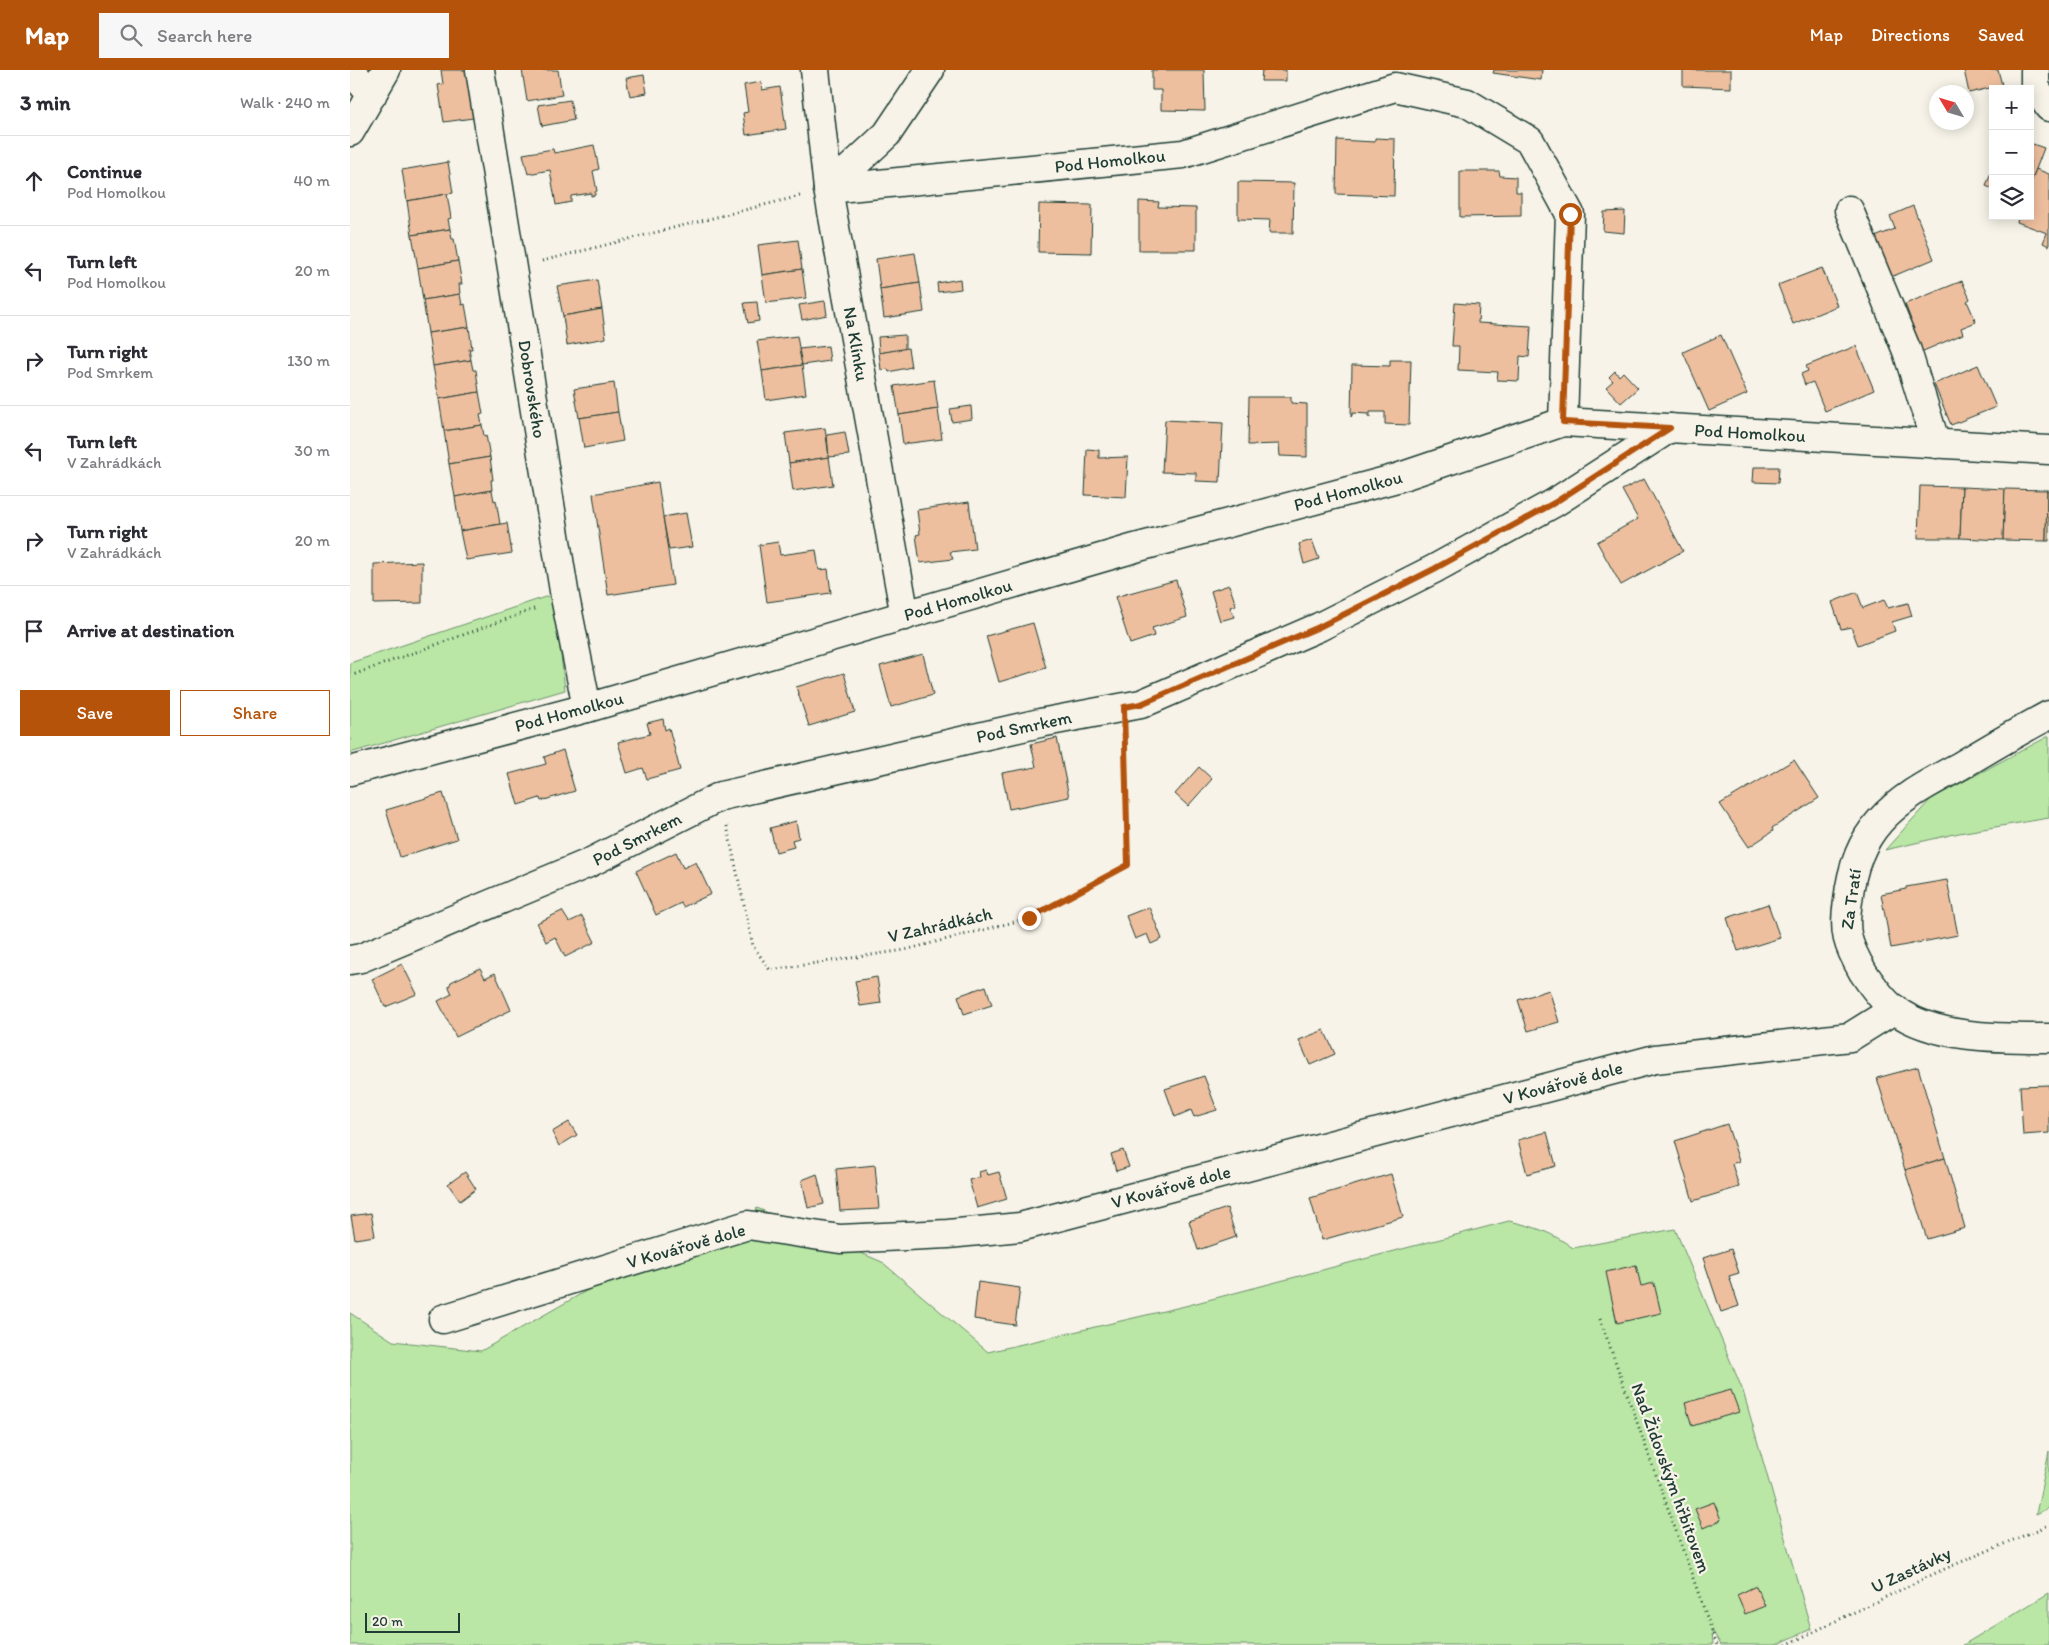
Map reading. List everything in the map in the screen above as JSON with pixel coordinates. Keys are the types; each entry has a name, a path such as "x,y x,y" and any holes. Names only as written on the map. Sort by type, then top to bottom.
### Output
{"street":[{"path":"350,70 372,95"},
{"path":"350,132 386,70"},
{"name":"Dobrovského","path":"480,70 565,598 587,708"},
{"name":"Na Klínku","path":"815,70 828,189 905,616"},
{"path":"828,189 887,134 930,70"},
{"path":"2035,70 2035,88 2049,107"},
{"name":"Pod Homolkou","path":"828,189 1183,154 1395,87 1467,103 1530,141 1570,214 1563,422"},
{"path":"1849,210 1907,351 1936,444"},
{"name":"Pod Homolkou","path":"350,771 587,708 1135,548 1397,478 1563,422 2049,450"},
{"name":"Pod Smrkem","path":"350,960 361,958 589,863 721,796 1040,723 1141,704 1319,627 1434,569 1554,503 1670,428"},
{"name":"Za Tratí","path":"2049,715 1899,801 1878,823 1853,866 1845,923 1846,939 1869,981 1895,1010 1928,1026 1958,1033 2001,1038 2049,1038"},
{"name":"V Kovářově dole","path":"443,1319 748,1225 840,1239 948,1234 1020,1227 1655,1059 1850,1037 1895,1010"}],"path":[{"path":"512,269 828,189"},
{"path":"350,676 565,598"},
{"name":"V Zahrádkách","path":"721,796 752,946 770,970 905,950 1029,918 1128,865 1124,707"},
{"name":"Nad Židovským hřbitovem","path":"1600,1320 1717,1645"},
{"name":"U Zastávky","path":"1786,1645 1942,1570 2049,1525"}],"green space":[{"path":"554,594 565,690 350,753 350,663"},
{"path":"2049,736 2049,818 1959,833 1885,850 1931,799"},
{"path":"757,1208 882,1262 988,1352 1185,1306 1509,1221 1543,1231 1573,1248 1675,1229 1743,1391 1811,1629 1776,1645 1721,1645 1712,1630 1713,1645 350,1645 350,1313 393,1341 481,1351 593,1287 736,1232"},
{"path":"2049,1451 2049,1508 2036,1514"},
{"path":"2049,1593 2049,1645 1963,1645"}],"building":[{"path":"441,70 466,70 473,118 444,122 438,85 443,84"},
{"path":"522,70 558,70 562,95 527,101"},
{"path":"1152,70 1204,70 1205,111 1161,110 1161,90 1152,90"},
{"path":"1262,70 1286,70 1286,81 1261,81"},
{"path":"1494,70 1542,70 1541,80 1493,73"},
{"path":"1683,70 1731,70 1731,88 1683,86"},
{"path":"1964,70 1998,70 2002,85 1989,85 1989,88 1974,92 1974,85 1967,85"},
{"path":"644,75 647,93 630,96 626,78"},
{"path":"761,82 762,90 780,87 786,129 746,135 743,113 748,112 744,85"},
{"path":"570,100 574,120 542,126 538,105"},
{"path":"1375,138 1395,139 1394,196 1336,194 1337,140 1375,142"},
{"path":"2034,144 2044,148 2034,174"},
{"path":"594,145 599,169 593,171 597,191 595,195 591,196 591,193 571,196 571,202 556,205 550,170 528,174 523,154 553,149 554,153"},
{"path":"448,162 453,193 407,201 402,170"},
{"path":"2036,169 2049,174 2049,246 2043,243 2047,233 2017,222 2018,220 2034,220 2034,174"},
{"path":"1460,171 1499,171 1500,176 1516,177 1516,192 1521,192 1521,216 1460,217"},
{"path":"1238,182 1294,183 1293,233 1269,233 1270,220 1238,219"},
{"path":"447,194 451,218 448,219 450,229 412,235 407,201"},
{"path":"1139,201 1159,202 1158,207 1196,208 1196,250 1139,250"},
{"path":"1039,204 1092,205 1091,253 1038,252"},
{"path":"1913,206 1934,259 1891,277 1875,237 1895,229 1890,216"},
{"path":"1625,211 1624,233 1603,231 1604,212"},
{"path":"450,229 458,261 418,268 412,235"},
{"path":"798,240 802,269 762,275 758,245"},
{"path":"915,253 920,283 880,289 876,259"},
{"path":"458,261 462,284 459,284 460,294 423,300 418,268"},
{"path":"1822,268 1837,306 1793,324 1778,285"},
{"path":"802,269 806,298 766,303 762,275"},
{"path":"960,279 961,289 938,292 937,283"},
{"path":"597,280 602,309 563,316 557,286"},
{"path":"1962,281 1970,299 1967,301 1976,322 1961,328 1963,334 1921,352 1908,321 1911,320 1905,304"},
{"path":"920,283 924,312 884,318 880,289"},
{"path":"460,294 462,305 465,304 469,327 428,333 423,300"},
{"path":"825,301 827,315 802,320 799,305"},
{"path":"757,302 759,321 748,323 744,303"},
{"path":"1455,303 1479,305 1478,323 1531,326 1529,357 1520,356 1519,381 1497,380 1498,372 1458,370 1459,346 1452,346"},
{"path":"602,309 606,338 567,345 563,316"},
{"path":"469,327 472,349 469,349 471,360 433,366 428,333"},
{"path":"905,335 905,349 879,353 878,337"},
{"path":"1721,335 1747,394 1709,411 1683,352"},
{"path":"797,336 802,365 762,371 757,341"},
{"path":"828,346 830,361 802,365 799,349"},
{"path":"1856,346 1874,390 1825,411 1813,382 1805,385 1801,374 1808,371 1806,366"},
{"path":"908,348 911,367 889,372 888,369 881,370 879,353"},
{"path":"471,360 473,370 476,370 479,392 439,399 433,366"},
{"path":"1390,360 1411,360 1409,425 1385,424 1385,412 1370,412 1370,417 1368,417 1368,414 1353,413 1351,417 1352,365 1390,366"},
{"path":"802,365 806,394 766,400 762,371"},
{"path":"1978,365 1996,407 1951,425 1934,384"},
{"path":"1615,371 1619,376 1623,372 1638,388 1621,403 1606,387 1613,381 1609,377"},
{"path":"934,380 938,409 899,415 894,386"},
{"path":"614,383 618,412 579,418 574,389"},
{"path":"479,392 483,414 480,415 482,425 444,431 439,399"},
{"path":"1249,397 1291,397 1291,403 1307,404 1307,457 1280,456 1279,444 1248,445"},
{"path":"971,406 972,419 952,422 950,409"},
{"path":"938,409 942,439 903,444 899,415"},
{"path":"618,412 623,441 584,448 579,418"},
{"path":"1165,420 1223,423 1220,482 1196,481 1196,473 1162,472"},
{"path":"482,425 490,457 449,464 444,431"},
{"path":"825,428 829,457 789,463 785,433"},
{"path":"845,432 849,455 829,457 827,435"},
{"path":"1087,449 1099,450 1099,458 1128,457 1126,497 1085,495"},
{"path":"490,457 493,480 491,480 492,490 455,497 449,464"},
{"path":"829,457 833,485 793,491 789,463"},
{"path":"1754,467 1779,467 1778,483 1753,482"},
{"path":"1644,479 1683,551 1621,585 1597,542 1638,519 1622,490"},
{"path":"658,482 673,585 608,595 593,494"},
{"path":"1920,486 1962,487 1960,538 1918,538"},
{"path":"1962,487 2005,489 2003,540 1960,538"},
{"path":"2005,489 2047,490 2046,541 2003,540"},
{"path":"492,490 494,501 496,500 500,524 460,531 455,497"},
{"path":"2047,490 2049,490 2049,541 2046,541"},
{"path":"969,502 975,549 950,552 953,559 920,563 916,535 920,534 917,510"},
{"path":"686,513 692,547 669,550 663,517"},
{"path":"507,523 512,553 466,560 460,531"},
{"path":"1312,540 1319,559 1304,564 1299,544"},
{"path":"778,542 780,555 816,550 819,570 828,569 831,593 767,602 759,545"},
{"path":"422,562 422,603 374,604 374,564"},
{"path":"1176,580 1187,617 1152,628 1154,636 1130,644 1115,597"},
{"path":"1229,585 1236,605 1230,607 1234,617 1220,621 1211,591"},
{"path":"1857,592 1863,608 1884,600 1888,608 1908,603 1912,616 1892,622 1895,631 1858,645 1851,627 1841,629 1832,602"},
{"path":"1033,623 1046,668 999,682 986,636"},
{"path":"923,654 933,695 891,707 880,666"},
{"path":"844,673 855,712 809,726 796,687"},
{"path":"663,719 665,730 669,728 680,770 647,779 643,768 627,773 618,742 650,734 647,723"},
{"path":"1057,738 1069,797 1009,809 1002,773 1036,767 1031,744"},
{"path":"563,750 575,791 541,801 540,798 518,805 509,774 546,764 544,757"},
{"path":"1794,760 1819,798 1772,828 1773,831 1749,847 1720,804"},
{"path":"1199,767 1212,779 1188,806 1175,794"},
{"path":"443,793 457,839 400,857 386,810"},
{"path":"796,821 799,838 792,840 794,847 776,852 770,828"},
{"path":"676,852 683,868 696,862 711,894 683,907 681,903 656,915 636,871"},
{"path":"1947,880 1958,935 1891,948 1881,894 1906,889 1906,887"},
{"path":"1768,904 1780,938 1738,951 1727,918"},
{"path":"1149,907 1162,939 1151,944 1147,934 1135,939 1126,916"},
{"path":"562,911 569,922 582,916 595,942 565,957 555,937 546,942 537,923"},
{"path":"402,964 417,994 385,1007 372,979"},
{"path":"480,968 485,978 495,973 511,1010 456,1037 438,1001 452,994 449,987 451,982"},
{"path":"877,977 881,1003 860,1006 855,981"},
{"path":"986,986 992,1005 964,1014 958,996"},
{"path":"1549,990 1559,1022 1528,1031 1518,1000"},
{"path":"1324,1030 1335,1054 1310,1065 1299,1040"},
{"path":"1918,1067 1945,1158 1905,1170 1877,1078"},
{"path":"1204,1076 1217,1110 1194,1117 1191,1110 1175,1117 1165,1089"},
{"path":"2049,1085 2049,1133 2023,1135 2020,1086"},
{"path":"569,1122 577,1135 559,1146 552,1132"},
{"path":"1727,1124 1739,1161 1732,1164 1739,1187 1693,1201 1675,1141"},
{"path":"1547,1132 1556,1166 1527,1174 1518,1140"},
{"path":"1123,1150 1129,1167 1116,1171 1111,1154"},
{"path":"1945,1158 1965,1228 1927,1239 1905,1170"},
{"path":"875,1165 879,1209 840,1211 836,1169"},
{"path":"986,1170 988,1175 999,1172 1007,1199 977,1208 969,1180 980,1177 979,1172"},
{"path":"465,1172 476,1189 460,1201 448,1184"},
{"path":"817,1174 824,1204 808,1208 802,1180"},
{"path":"1391,1174 1403,1217 1322,1240 1310,1198"},
{"path":"1227,1208 1236,1237 1198,1250 1189,1221"},
{"path":"371,1213 375,1236 355,1239 351,1216"},
{"path":"1731,1249 1739,1273 1729,1276 1739,1306 1721,1312 1703,1258"},
{"path":"1636,1265 1641,1286 1654,1283 1661,1313 1617,1323 1606,1272"},
{"path":"978,1282 1020,1288 1015,1325 974,1319"},
{"path":"1731,1390 1739,1412 1692,1426 1685,1403"},
{"path":"1714,1502 1721,1520 1703,1528 1695,1509"},
{"path":"1756,1586 1765,1606 1745,1614 1737,1595"}],"route":[{"path":"1029,918 1128,865 1124,707 1141,704 1319,627 1434,569 1554,503 1670,428 1563,422 1570,214"}]}
